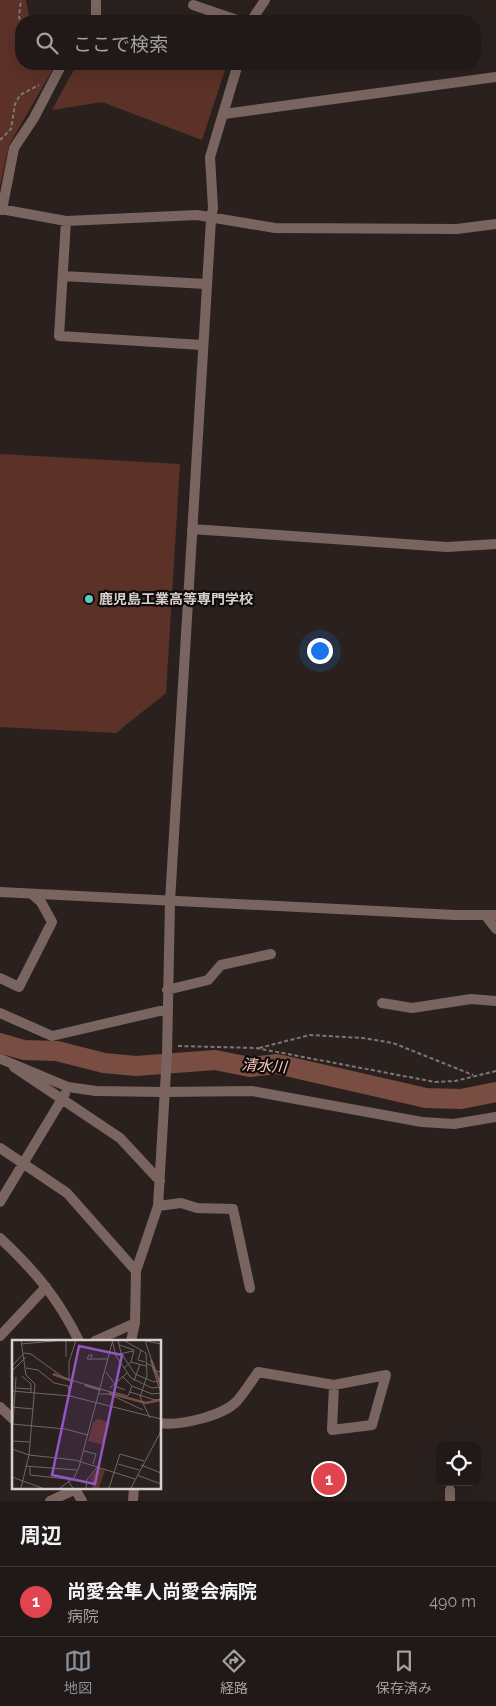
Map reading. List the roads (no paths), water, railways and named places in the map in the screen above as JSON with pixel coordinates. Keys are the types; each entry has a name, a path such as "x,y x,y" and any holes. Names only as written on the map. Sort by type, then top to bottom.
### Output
{"street":[{"path":"96,0 96,15"},
{"path":"255,15 265,0"},
{"path":"193,5 222,15"},
{"path":"59,70 34,118 14,148 1,209 66,221 197,215 211,219 275,228 456,229 496,224"},
{"path":"131,1340 135,1323 136,1271 158,1206 160,1181 163,1092 167,1050 170,901 202,345 211,219 214,208 210,157 236,70"},
{"path":"224,114 496,77"},
{"path":"66,221 59,336 202,345"},
{"path":"63,276 206,284"},
{"path":"192,529 466,548 496,544"},
{"path":"0,892 491,916 496,929"},
{"path":"0,978 19,987 52,922 41,902 32,894"},
{"path":"167,990 208,980 221,965 271,954"},
{"path":"382,1003 412,1008 471,998 496,1001"},
{"path":"0,1013 52,1036 168,1009"},
{"path":"0,1059 68,1087 96,1091 252,1091 422,1122 454,1124 496,1117"},
{"path":"0,1059 62,1098 120,1138 160,1181"},
{"path":"0,1202 68,1087"},
{"path":"0,1148 67,1193 136,1271"},
{"path":"158,1206 181,1203 197,1208 233,1209 250,1288"},
{"path":"0,1238 27,1264 64,1310 79,1340"},
{"path":"0,1336 46,1287"},
{"path":"97,1340 135,1323"},
{"path":"161,1423 178,1424 197,1420 236,1402 258,1372 334,1385 386,1375 372,1425 332,1430 334,1385"},
{"path":"0,1407 12,1418"},
{"path":"50,1501 75,1488 82,1501"},
{"path":"133,1501 134,1488"},
{"path":"450,1490 450,1501"}],"waterway":[{"name":"清水川","path":"0,1043 24,1050 57,1051 104,1063 136,1066 215,1060 250,1067 277,1064 426,1098 461,1099 496,1092"}],"place":[{"name":"鹿児島工業高等専門学校","path":"89,599"},
{"name":"尚愛会隼人尚愛会病院","path":"329,1479"}]}
